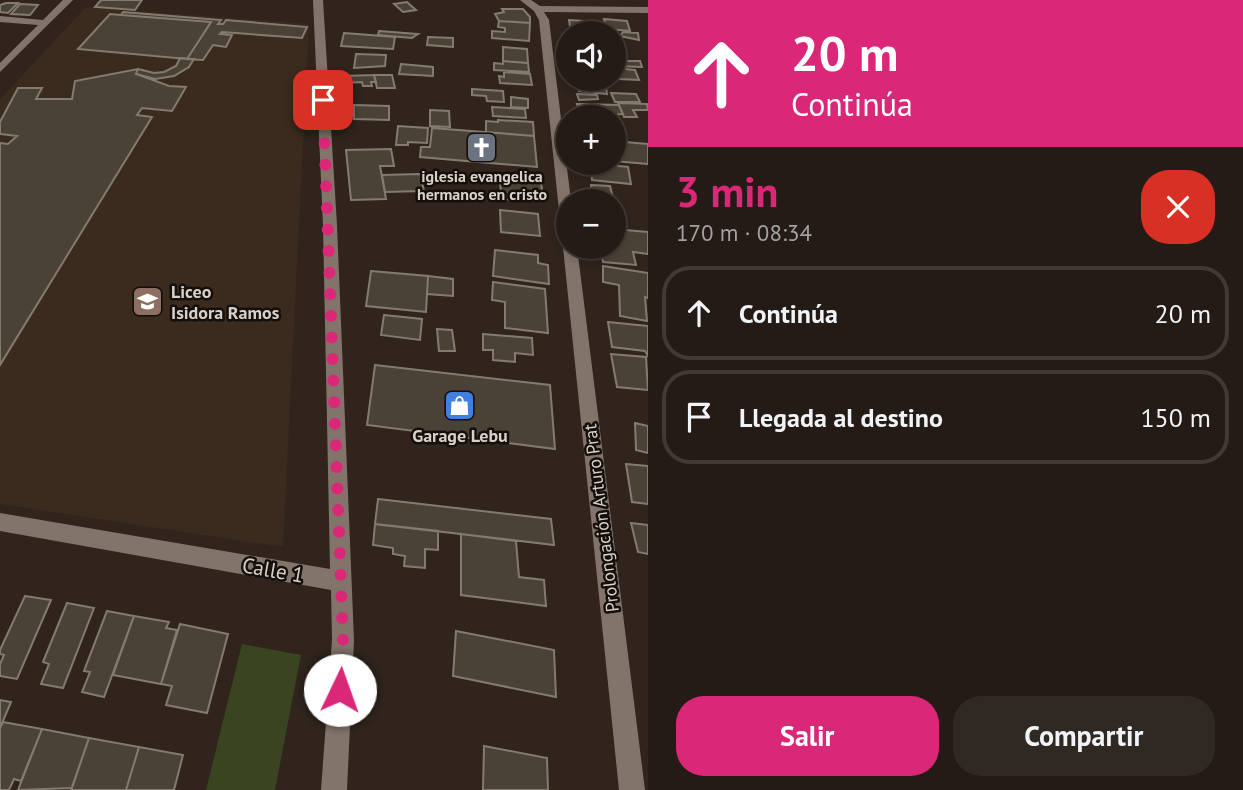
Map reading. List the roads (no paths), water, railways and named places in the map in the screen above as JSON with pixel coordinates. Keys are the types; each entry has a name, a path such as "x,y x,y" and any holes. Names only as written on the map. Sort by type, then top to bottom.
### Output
{"street":[{"path":"0,69 68,0"},
{"path":"318,0 330,225 343,640 334,790"},
{"path":"525,0 538,9 544,20 563,189"},
{"path":"635,0 648,9"},
{"path":"538,9 648,9"},
{"path":"0,19 45,23"},
{"name":"Prolongación Arturo Prat","path":"571,259 632,790"},
{"name":"Calle 1","path":"0,522 340,581"}],"place":[{"name":"iglesia evangelica hermanos en cristo","path":"482,147"},
{"name":"Liceo Isidora Ramos","path":"148,301"},
{"name":"Garage Lebu","path":"460,405"}]}
